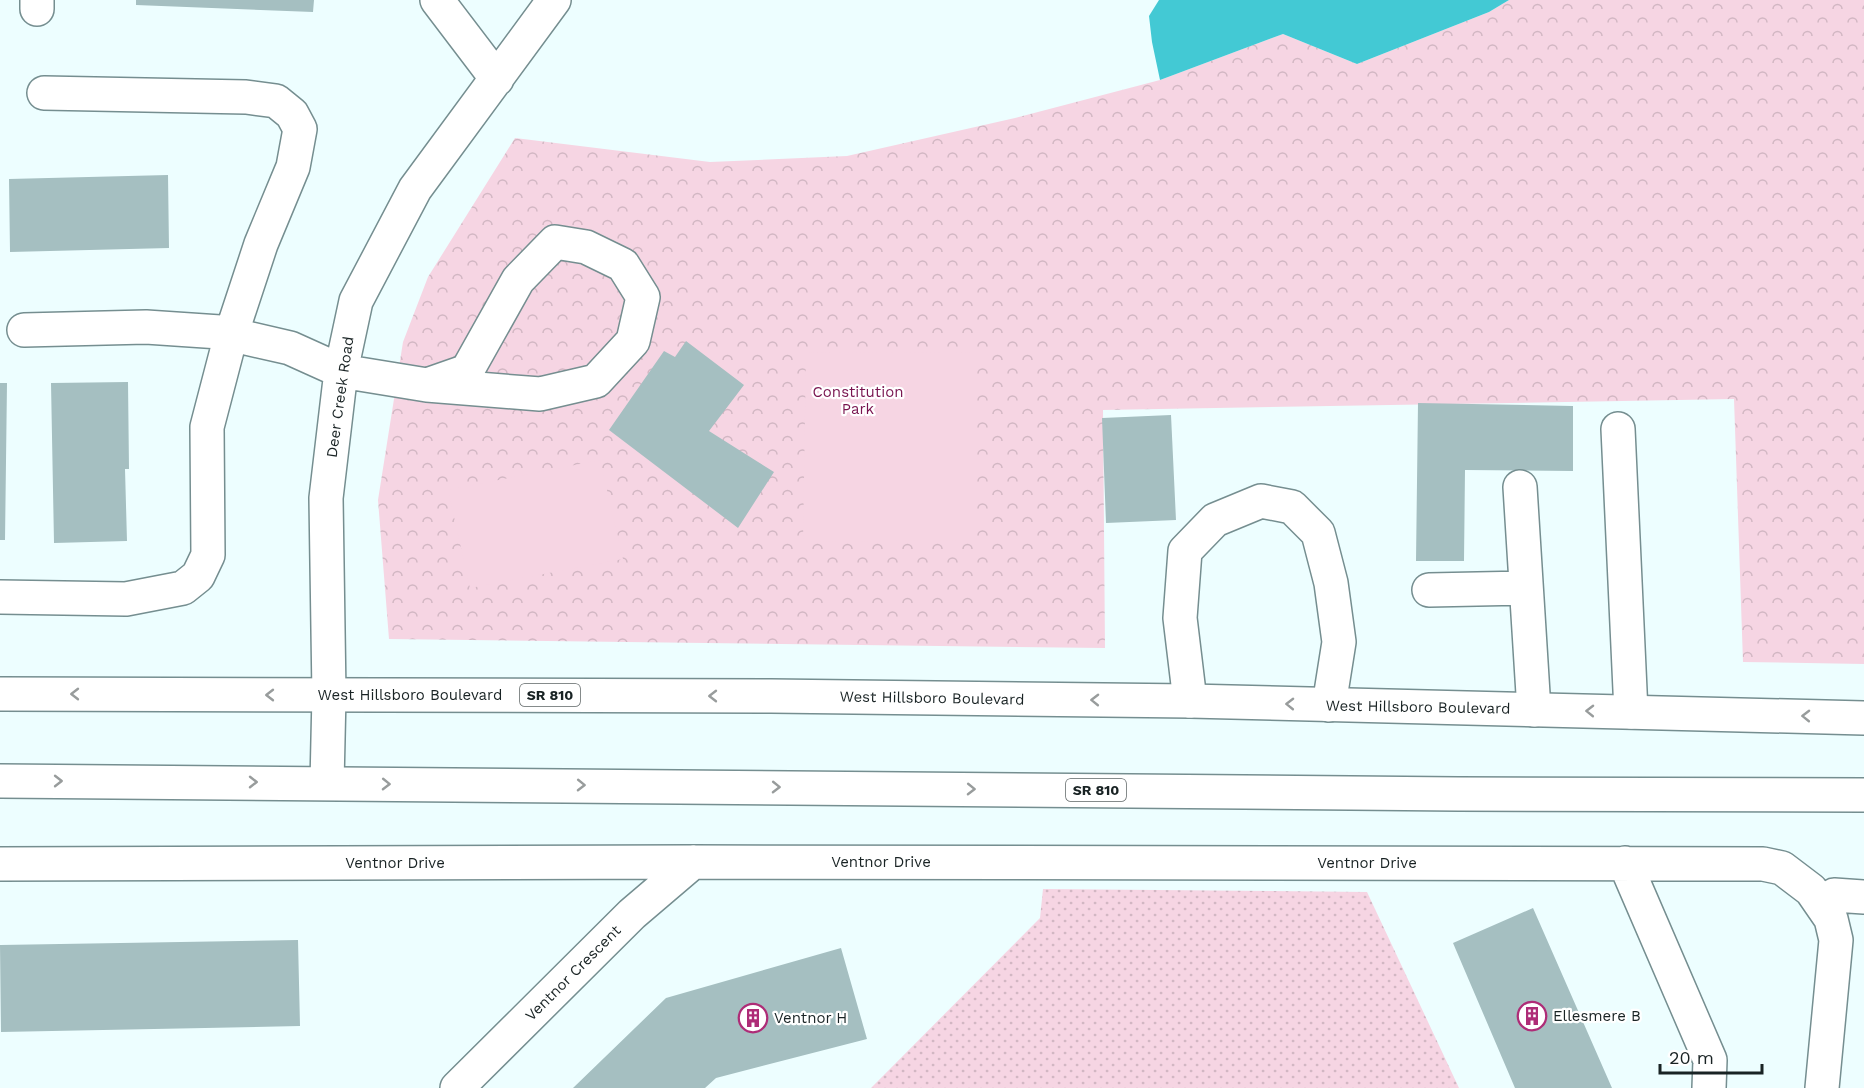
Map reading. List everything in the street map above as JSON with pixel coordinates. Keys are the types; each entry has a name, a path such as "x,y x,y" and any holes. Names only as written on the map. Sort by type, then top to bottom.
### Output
{"street":[{"path":"437,0 497,79"},
{"name":"Deer Creek Road","path":"327,783 329,695 326,498 341,371 356,301 415,189 554,0"},
{"path":"0,597 126,598 183,588 198,576 208,555 207,427 231,335 261,244 293,167 300,129 292,114 276,101 246,97 44,93"},
{"path":"24,330 146,327 231,335 290,348 341,371 427,385 540,394 596,381 633,341 644,297 623,265 586,247 555,242 518,280 466,371 427,385"},
{"path":"1618,429 1630,712"},
{"path":"1520,487 1534,710"},
{"path":"1190,701 1180,618 1185,551 1215,520 1261,501 1293,507 1318,533 1331,583 1338,642 1329,705"},
{"path":"1429,590 1526,588"},
{"name":"West Hillsboro Boulevard","path":"0,694 771,696 1190,701 1864,718"},
{"name":"SR 810","path":"0,781 1458,794 1864,795"},
{"name":"Ventnor Drive","path":"0,864 693,862 1762,864 1782,868 1811,890 1831,919 1836,940 1822,1088"},
{"name":"Ventnor Crescent","path":"457,1088 632,914 693,862"},
{"path":"1625,863 1710,1060 1709,1088"},
{"path":"1821,904 1834,895 1864,897"}],"green space":[{"name":"Constitution Park","path":"1509,0 1864,0 1864,664 1743,662 1734,399 1103,410 1105,648 389,639 378,500 403,342 428,277 515,138 710,162 847,156 1015,118 1160,80 1283,34 1357,64 1489,12"},
{"path":"806,352 973,353 973,540 803,542"},
{"path":"600,460 623,559 470,588 448,490"},
{"path":"1043,889 1367,892 1459,1088 871,1088 1040,918"}],"water":[{"path":"1159,0 1509,0 1489,12 1357,64 1283,34 1160,80 1149,16"}],"building":[{"path":"136,0 314,0 313,12 136,5"},
{"path":"168,175 169,248 10,252 9,179"},
{"path":"686,341 744,385 709,431 774,472 738,528 609,430 664,351 675,357"},
{"path":"128,382 129,469 125,469 127,541 54,543 51,383"},
{"path":"0,383 7,383 5,540 0,540"},
{"path":"1418,403 1573,406 1573,471 1465,470 1464,561 1416,561"},
{"path":"1171,415 1176,520 1106,523 1102,418"},
{"name":"Ellesmere B","path":"1533,908 1612,1088 1515,1088 1453,943"},
{"path":"298,940 300,1026 1,1032 0,945"},
{"name":"Ventnor H","path":"841,948 867,1039 716,1078 705,1088 573,1088 666,998"}],"place":[{"name":"Ellesmere B","path":"1532,1016"},
{"name":"Ventnor H","path":"753,1018"}]}
